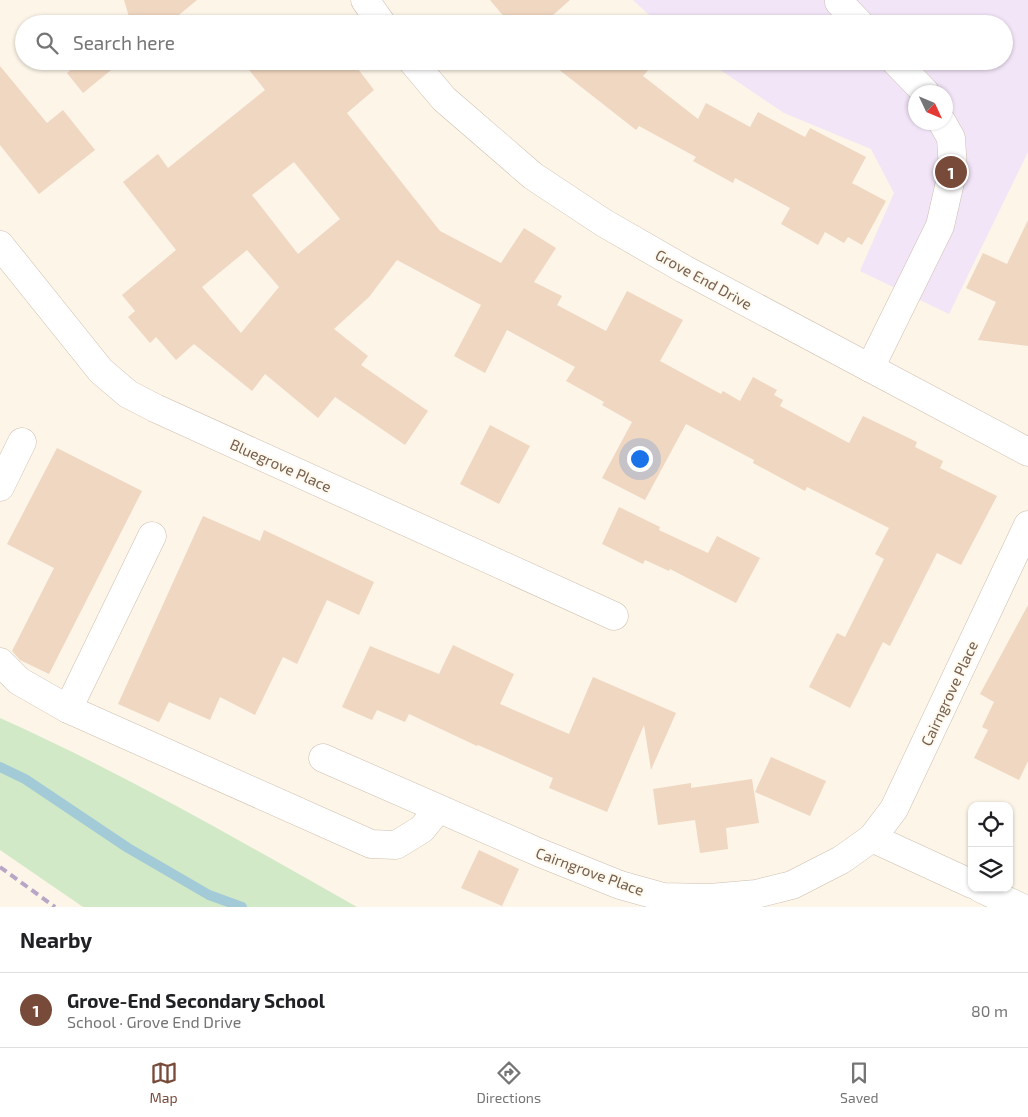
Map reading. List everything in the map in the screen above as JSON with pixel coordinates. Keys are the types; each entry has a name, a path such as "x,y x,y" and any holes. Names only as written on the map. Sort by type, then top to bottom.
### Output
{"street":[{"path":"365,0 376,15"},
{"path":"839,2 851,15"},
{"name":"Grove End Drive","path":"420,70 444,99 532,176 604,223 684,269 1028,452"},
{"path":"904,70 918,85"},
{"path":"870,368 940,226 953,170 951,138 946,130"},
{"name":"Bluegrove Place","path":"0,245 101,371 128,394 614,616"},
{"path":"0,487 22,442"},
{"name":"Cairngrove Place","path":"323,758 538,852 620,885 662,897 710,898 756,894 792,885 841,860 872,838 894,809 908,783 1028,525"},
{"path":"68,709 152,536"},
{"path":"0,662 20,681 68,709 372,844 396,845 422,828 438,809"},
{"path":"872,838 968,882"},
{"path":"988,892 1020,907"}],"shaded area":[{"path":"633,0 1028,0 1028,152 949,314 860,271 894,193 871,149 784,113 720,70 1013,70 1013,15 649,15"}],"green space":[{"path":"0,718 91,761 357,907 83,907 0,850"}],"building":[{"path":"124,0 197,0 179,15 128,15"},
{"path":"490,0 570,0 553,15 502,15"},
{"path":"0,66 47,123 63,110 95,150 39,194 0,145"},
{"path":"70,70 111,70 83,93 67,73"},
{"path":"249,70 359,70 374,90 347,113 440,231 501,263 524,228 556,248 534,282 562,296 557,305 606,331 627,291 683,320 660,361 721,394 723,391 740,401 753,377 777,390 774,395 783,400 780,406 849,443 863,416 917,442 915,447 943,461 940,468 997,496 961,565 937,553 890,646 883,642 850,708 809,687 837,633 845,637 884,559 875,554 889,528 807,487 805,491 753,463 754,460 686,424 645,500 602,478 632,422 602,405 604,402 566,381 575,367 507,330 485,373 454,356 481,305 397,260 369,297 334,329 368,356 361,365 428,411 405,445 335,397 318,418 265,374 252,391 194,344 176,360 156,337 150,343 128,317 135,311 122,295 176,250 123,182 158,154 168,168 265,90","holes":["294,162 340,219 298,254 252,195","247,250 279,287 241,333 202,287"]},
{"path":"559,70 648,70 643,76 698,119 706,103 750,127 758,112 805,137 810,128 866,157 852,183 886,201 862,245 848,237 844,243 825,232 818,245 781,224 790,208 735,178 733,183 693,161 696,157 639,126 636,130"},
{"path":"1028,220 1028,346 978,340 996,302 966,288 983,253 1007,264"},
{"path":"490,425 530,446 499,504 460,484"},
{"path":"57,448 142,491 49,674 20,660 12,651 54,568 7,544"},
{"path":"619,507 660,527 659,530 708,553 717,536 760,558 736,603 670,569 669,571 645,560 643,564 602,544"},
{"path":"203,516 260,541 264,530 374,582 359,615 327,600 297,664 283,657 255,715 220,697 210,720 169,702 159,722 118,704"},
{"path":"1028,605 1028,761 1019,780 974,758 988,730 982,727 994,702 980,694"},
{"path":"453,645 514,674 500,704 569,734 593,677 676,713 651,770 644,725 607,812 549,788 553,778 477,746 409,714 405,722 377,710 372,720 342,707 370,646 439,674"},
{"path":"771,757 826,781 810,816 755,792"},
{"path":"752,779 759,823 726,828 728,849 700,853 695,820 658,825 653,789 691,783 691,788"},
{"path":"479,850 519,869 502,906 461,888"}],"waterway":[{"path":"0,767 25,779 128,848 209,895 242,907"}],"railway":[{"path":"0,867 55,907"}],"place":[{"name":"Grove-End Secondary School","path":"951,172"}]}
